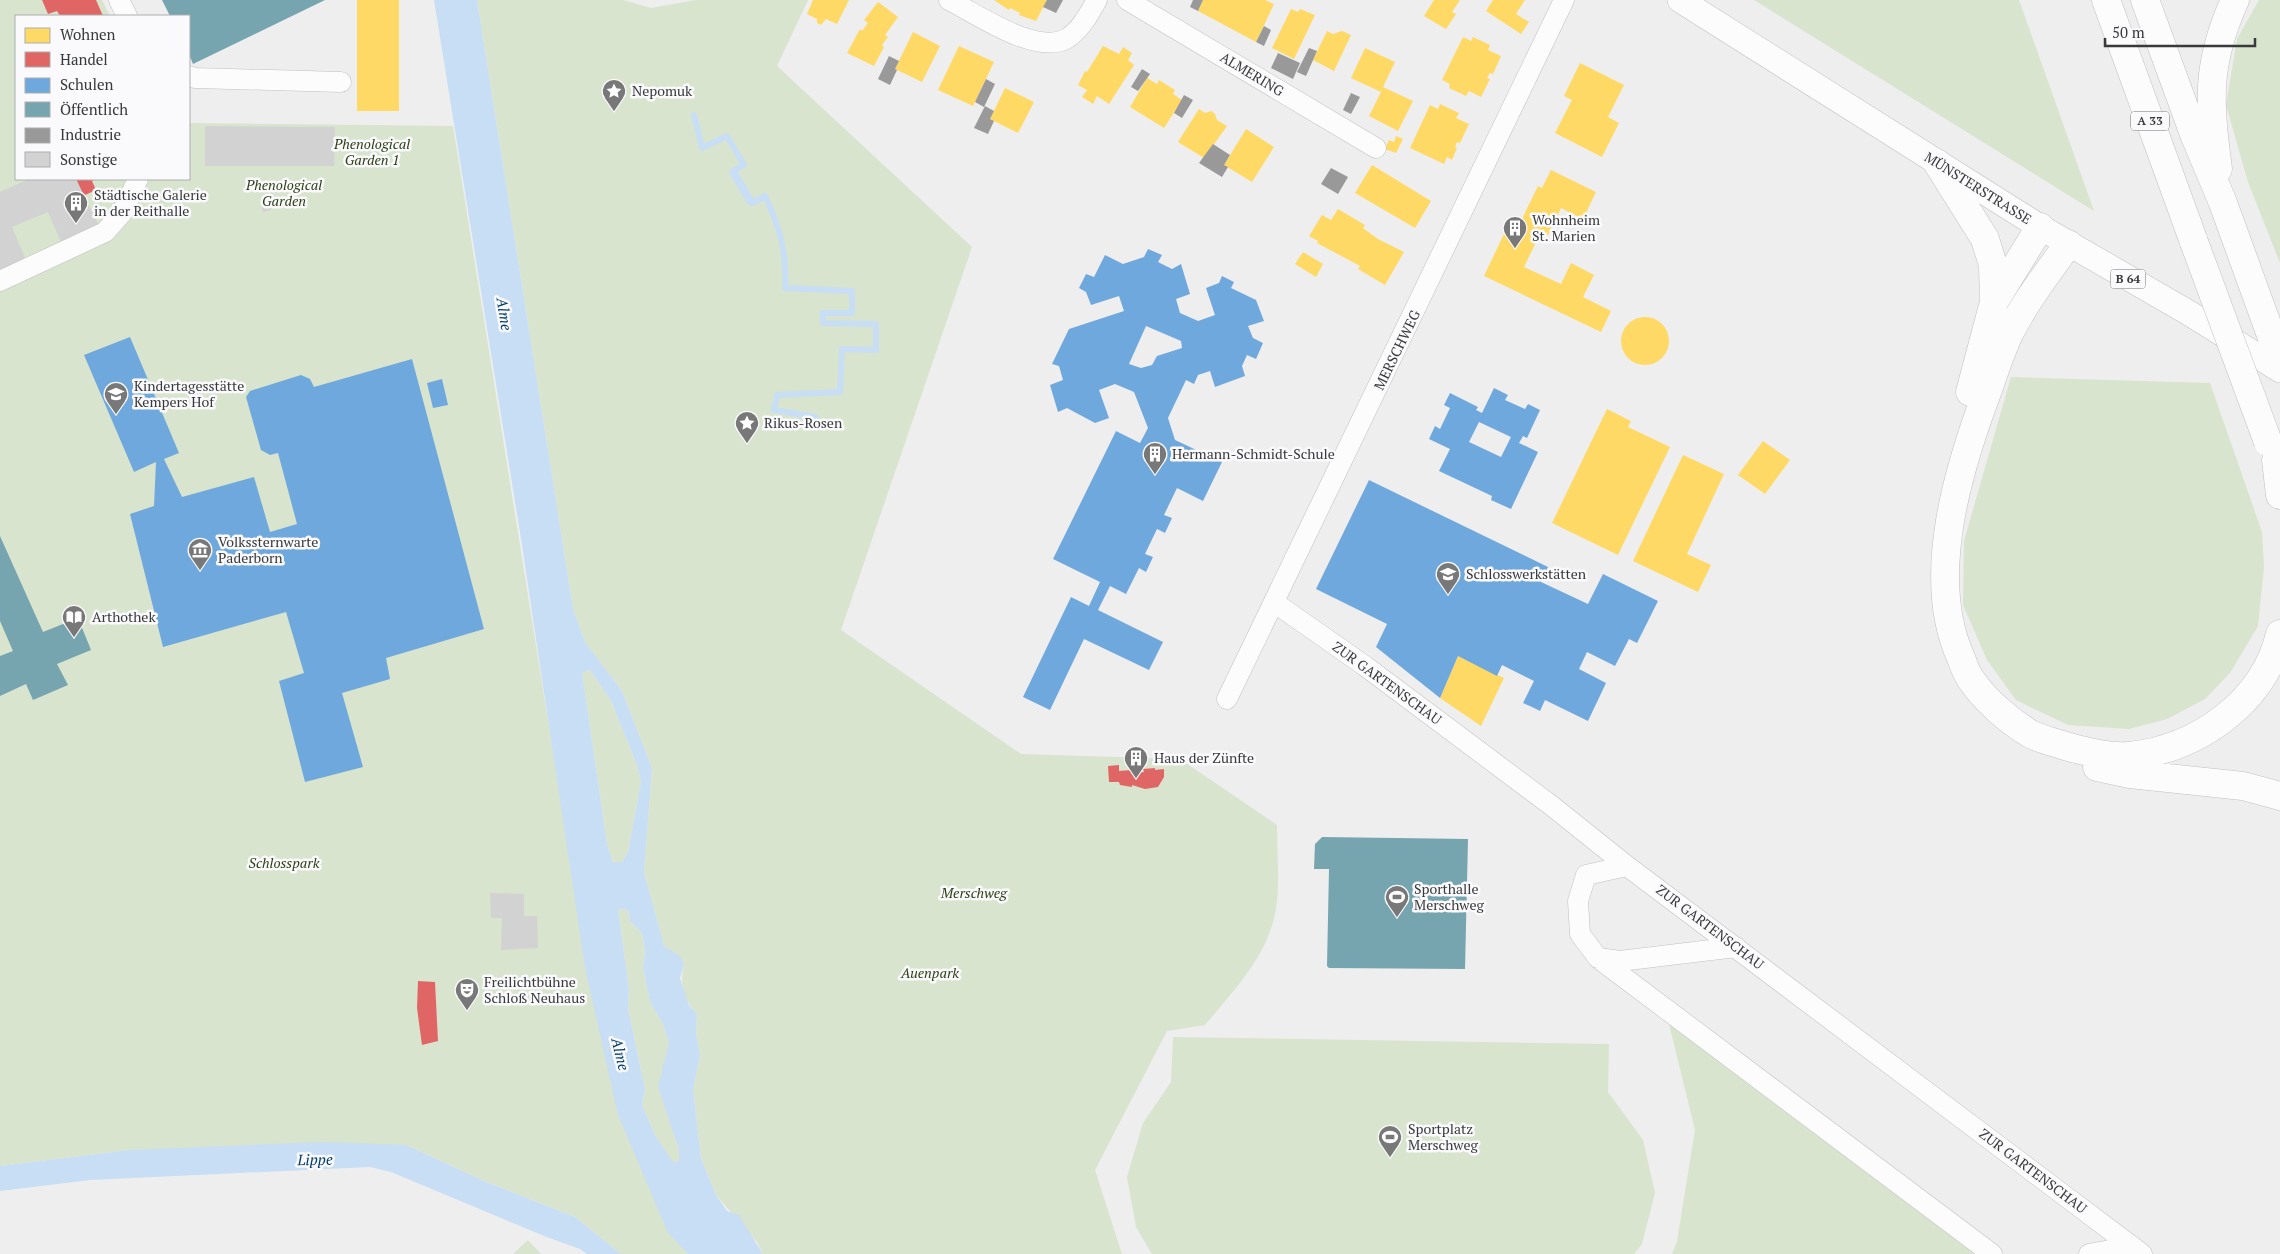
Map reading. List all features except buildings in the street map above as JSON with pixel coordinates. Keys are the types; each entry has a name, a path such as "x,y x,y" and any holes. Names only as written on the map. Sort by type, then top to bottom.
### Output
{"highway":[{"name":"A 33","path":"2106,0 2275,458"},
{"name":"A 33","path":"2145,0 2194,134 2223,203 2280,360"},
{"path":"2223,203 2211,110 2213,59 2223,26 2235,0"},
{"path":"1938,164 1984,239 1993,265 1994,302 1961,426 1938,524 1935,601 1943,644 1962,684 1989,714 2021,741 2076,763 2130,774 2243,786 2280,796"},
{"path":"1994,302 2040,227"},
{"path":"2068,244 2021,311 2008,337 1972,432 1949,527 1944,562 1944,600 1954,643 1971,680 1997,708 2030,734 2080,751 2128,756 2166,748 2208,731 2257,687 2275,654 2280,634"},
{"path":"2275,458 2280,495"}],"main road":[{"name":"MÜNSTERSTRASSE","path":"1680,0 2040,227 2189,313 2280,370"}],"street":[{"path":"119,0 126,15"},
{"path":"949,0 1024,38 1047,43 1066,39 1075,32 1097,0"},
{"name":"ALMERING","path":"1128,0 1376,148"},
{"name":"MERSCHWEG","path":"1227,699 1275,603 1564,0"},
{"path":"190,76 341,82"},
{"path":"0,281 105,232 122,213 138,180"},
{"name":"ZUR GARTENSCHAU","path":"1275,603 1365,666 1552,806 1627,866 2137,1250"},
{"path":"1627,866 1586,875 1578,901 1580,934 1598,958 1992,1254"},
{"path":"1598,958 1620,961 1736,947"},
{"path":"2089,1254 2137,1250"}],"green space":[{"name":"Schlosspark","path":"0,0 102,0 110,15 15,15 15,180 190,180 190,123 453,126 562,808 668,1232 688,1254 621,1254 575,1217 484,1181 406,1145 129,1150 0,1166"},
{"name":"Auenpark","path":"477,0 623,0 651,8 696,0 808,0 777,66 972,247 841,630 1021,754 1180,759 1277,825 1277,899 1272,926 1266,942 1238,985 1205,1025 1167,1031 1095,1170 1122,1254 763,1254 757,1242 716,1195 701,1158 693,1090 700,1055 696,1032 697,1014 686,997 682,984 684,964 664,946 644,872 652,768 622,691 585,642 573,609"},
{"path":"1754,0 2019,0 2094,211"},
{"path":"2259,0 2280,0 2280,263 2248,182 2226,105 2237,39"},
{"path":"2011,377 2210,383 2262,532 2264,567 2258,626 2230,673 2205,699 2167,719 2129,729 2068,725 2016,700 1987,660 1963,605 1964,541"},
{"path":"590,670 611,701 637,765 641,782 628,852 622,862 613,862 607,844 582,673"},
{"path":"618,909 628,910 630,921 642,933 645,950 643,968 650,1002 663,1024 669,1042 670,1121 679,1150 679,1161 673,1163 655,1135 642,1105 645,1089 628,1009 629,989"},
{"path":"1669,1024 1973,1248 1973,1254 1672,1254 1677,1241 1695,1130"},
{"name":"Sportplatz Merschweg","path":"1173,1037 1609,1044 1608,1092 1643,1140 1655,1193 1642,1244 1634,1254 1152,1254 1136,1227 1127,1177 1143,1123 1171,1082"},
{"path":"528,1240 541,1254 513,1254"}],"water":[{"name":"Alme","path":"434,0 477,0 573,609 585,642 622,691 652,768 644,872 664,946 680,956 684,964 680,978 689,1005 697,1014 696,1032 700,1055 693,1090 701,1158 716,1195 727,1211 739,1215 763,1254 688,1254 668,1233 618,1115 585,968 522,545","holes":["590,670 611,701 637,765 641,782 628,852 622,862 613,862 607,844 582,673","618,909 628,910 630,921 642,933 645,950 643,968 650,1002 663,1024 669,1042 658,1087 679,1150 679,1161 673,1162 655,1135 642,1105 645,1089 628,1009 629,989"]},
{"path":"736,169 755,201 748,205 729,173"},
{"name":"Lippe","path":"323,1142 406,1145 484,1181 575,1217 621,1254 587,1254 580,1249 544,1236 391,1172 370,1167 90,1180 0,1191 0,1166 129,1150"}],"waterway":[{"path":"694,115 702,148 727,136 744,165 733,171 735,174"},
{"path":"748,196 752,203 765,196 770,207 784,252 785,288 852,291 852,313 823,313 823,323 876,324 876,350 842,349 840,392 777,395 774,410 816,417"}],"place":[{"name":"Nepomuk","path":"614,112"},
{"name":"Städtische Galerie in der Reithalle","path":"76,224"},
{"name":"Wohnheim St. Marien","path":"1515,249"},
{"name":"Kindertagesstätte Kempers Hof","path":"116,415"},
{"name":"Rikus-Rosen","path":"747,444"},
{"name":"Hermann-Schmidt-Schule","path":"1155,475"},
{"name":"Volkssternwarte Paderborn","path":"200,571"},
{"name":"Schlosswerkstätten","path":"1448,595"},
{"name":"Arthothek","path":"74,638"},
{"name":"Haus der Zünfte","path":"1136,779"},
{"name":"Sporthalle Merschweg","path":"1397,918"},
{"name":"Freilichtbühne Schloß Neuhaus","path":"467,1011"},
{"name":"Sportplatz Merschweg","path":"1390,1158"}],"park label":[{"name":"Phenological Garden 1","path":"372,152"},
{"name":"Phenological Garden","path":"284,194"},
{"name":"Merschweg","path":"974,893"}]}
